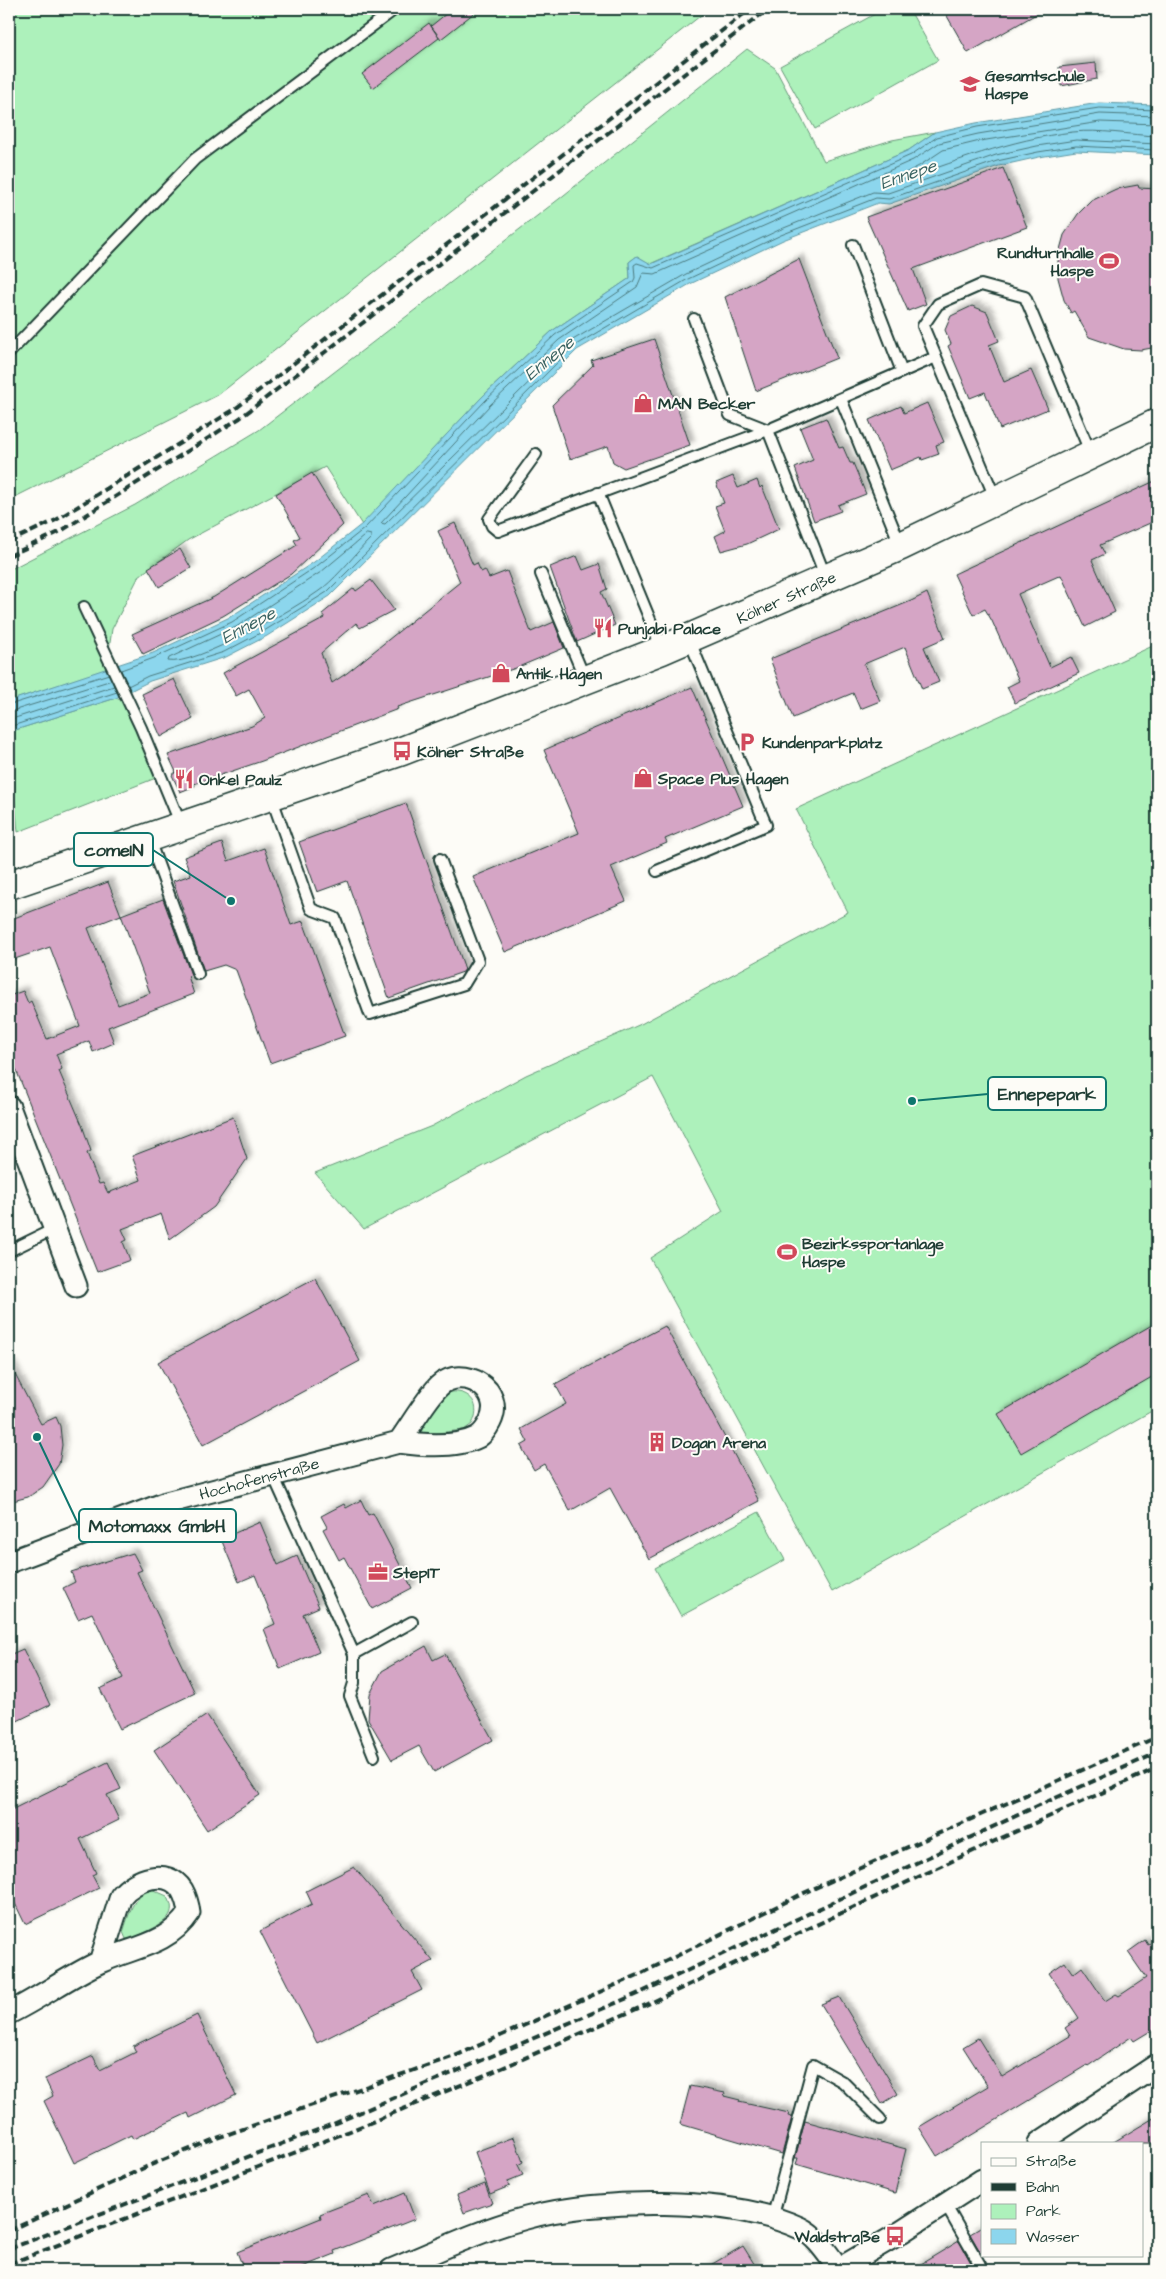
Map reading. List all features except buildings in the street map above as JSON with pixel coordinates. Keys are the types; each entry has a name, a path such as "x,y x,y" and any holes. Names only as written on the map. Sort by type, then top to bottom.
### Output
{"main road":[{"name":"Kölner Straße","path":"9,885 148,836 402,751 586,681 689,639 901,546 1157,423"}],"street":[{"path":"9,1107 76,1286"},
{"name":"Hochofenstraße","path":"9,1562 166,1502 399,1442"},
{"path":"9,2013 100,1962 149,1945 180,1927 189,1912 182,1888 174,1882 151,1877 128,1887 121,1896 100,1962"},
{"path":"1041,2142 1157,2065"},
{"path":"391,2270 489,2230 525,2218 565,2209 602,2205 711,2206 772,2219 801,2229 825,2250 838,2270 981,2181"}],"lane":[{"path":"9,353 195,159 395,9"},
{"path":"853,245 902,372"},
{"path":"996,501 923,326 938,304 981,285 1025,297 1092,455"},
{"path":"694,319 730,415 768,430 826,579"},
{"path":"536,454 489,519 492,526 498,531 768,430 936,357"},
{"path":"841,399 901,546"},
{"path":"598,493 662,650"},
{"path":"541,574 586,681"},
{"path":"84,607 181,825"},
{"path":"658,871 766,825 689,639"},
{"path":"271,795 312,909 335,918 370,1014 464,984 478,961 440,860"},
{"path":"148,836 198,974"},
{"path":"9,1251 54,1229"},
{"path":"273,1475 354,1654 354,1683 350,1696 374,1756"},
{"path":"354,1654 412,1622"},
{"path":"772,2219 813,2065 843,2082 880,2119"},
{"path":"945,2204 983,2270"}],"green space":[{"path":"9,9 393,9 193,158 9,351"},
{"path":"396,9 709,9 218,395 9,500 9,356 195,160"},
{"path":"884,9 909,9 938,60 815,129 780,66"},
{"path":"747,49 775,68 824,161 892,140 935,132 909,150 650,264 637,256 629,262 630,278 552,331 482,397 362,525 325,467 188,540 139,576 112,629 106,670 9,701 9,570 135,505 259,430 559,199"},
{"path":"1157,644 1157,1408 832,1592 650,1258 723,1211 653,1077 364,1229 315,1173 432,1126 526,1075 641,1024 848,912 796,809"},
{"path":"116,698 128,703 161,776 18,832 9,732"},
{"path":"451,1392 464,1394 473,1400 476,1411 472,1424 464,1430 422,1433 421,1426 446,1395"},
{"path":"759,1512 785,1560 681,1616 655,1568"},
{"path":"151,1889 167,1896 171,1908 168,1917 154,1928 126,1939 123,1932 135,1901 139,1896"}],"water":[{"name":"Ennepe","path":"1099,103 1157,105 1157,155 1076,151 999,166 889,204 878,203 783,240 690,284 577,350 330,596 267,636 226,657 150,681 116,698 9,732 9,701 153,653 230,617 314,562 362,524 482,397 552,331 630,278 629,262 637,256 651,264 909,150 935,132 976,123"}],"railway":[{"path":"9,542 56,520 235,409 750,9"},
{"path":"9,556 61,531 240,418 768,9"},
{"path":"9,2231 146,2167 217,2138 455,2056 638,1975 806,1892 1157,1737"},
{"path":"9,2249 333,2124 644,1991 1035,1807 1157,1753"},
{"path":"9,2264 350,2131 502,2068 648,2004 997,1840 1157,1768"}],"place":[{"name":"Gesamtschule Haspe","path":"970,84"},
{"name":"Rundturnhalle Haspe","path":"1109,261"},
{"name":"MAN Becker","path":"643,403"},
{"name":"Punjabi Palace","path":"603,628"},
{"name":"Antik Hagen","path":"501,673"},
{"name":"Kundenparkplatz","path":"747,742"},
{"name":"Kölner Straße","path":"402,751"},
{"name":"Space Plus Hagen","path":"643,778"},
{"name":"Onkel Paulz","path":"184,779"},
{"name":"comeIN","path":"231,901"},
{"name":"Ennepepark","path":"912,1101"},
{"name":"Bezirkssportanlage Haspe","path":"787,1252"},
{"name":"Motomaxx GmbH","path":"37,1437"},
{"name":"Dogan Arena","path":"657,1442"},
{"name":"StepIT","path":"378,1572"},
{"name":"Waldstraße","path":"895,2236"}]}
